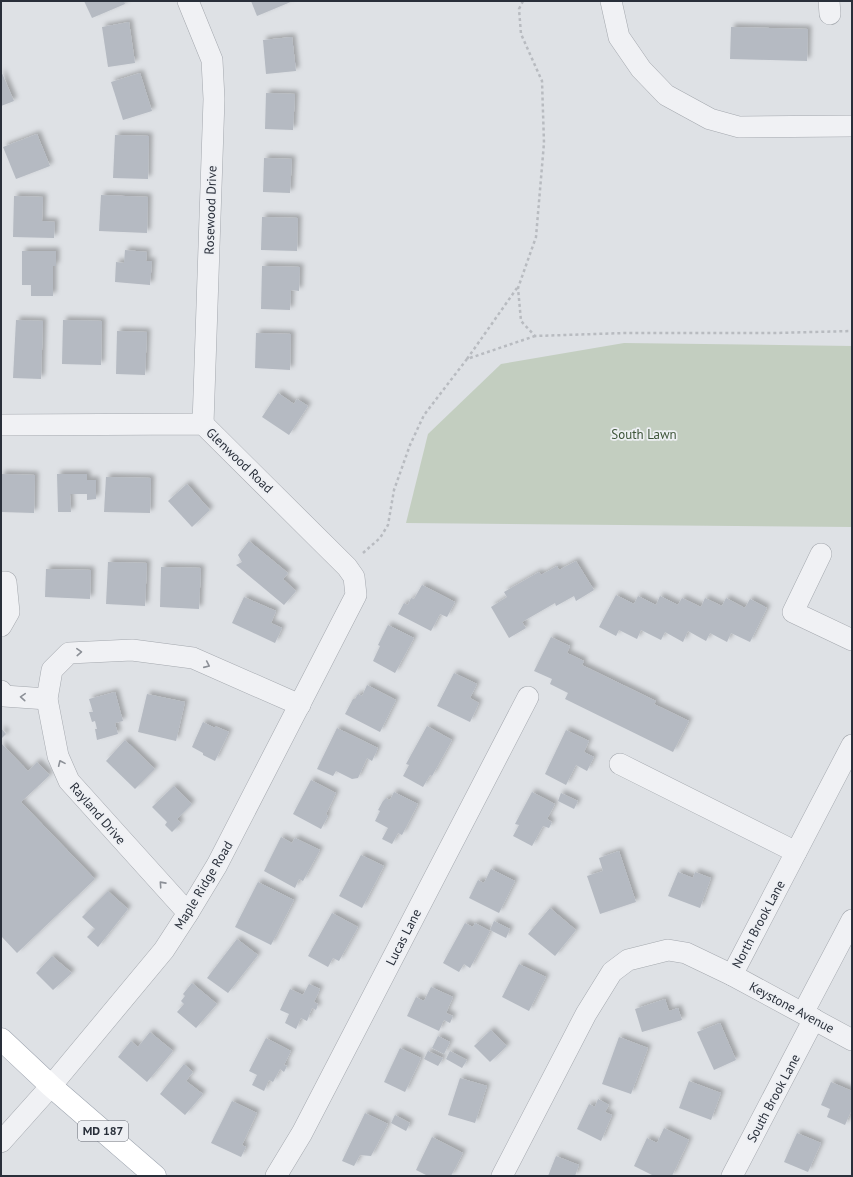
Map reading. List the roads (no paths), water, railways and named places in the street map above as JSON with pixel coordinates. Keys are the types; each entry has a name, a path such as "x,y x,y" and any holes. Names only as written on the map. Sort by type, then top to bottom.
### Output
{"main road":[{"name":"MD 187","path":"1,1039 51,1086 155,1176"}],"street":[{"name":"Rosewood Drive","path":"188,1 212,60 214,99 203,424"},
{"path":"611,1 619,37 641,69 666,95 710,119 739,127 852,126"},
{"name":"Glenwood Road","path":"1,425 203,424 347,567 354,577 356,595"},
{"path":"821,554 793,612 852,640"},
{"path":"1,582 6,582 9,612 1,626"},
{"name":"Maple Ridge Road","path":"1,1142 51,1086 164,950 217,866 356,595"},
{"name":"Rayland Drive","path":"188,913 69,781 58,756 47,699 52,670 69,653 132,650 193,658 300,705"},
{"path":"1,691 4,696 47,699"},
{"name":"Lucas Lane","path":"276,1176 305,1126 528,697"},
{"name":"North Brook Lane","path":"502,1176 586,1014 612,972 628,960 668,950 686,953 732,975 796,852 846,769 852,745"},
{"path":"620,764 796,852"},
{"name":"South Brook Lane","path":"732,1176 852,920"},
{"name":"Keystone Avenue","path":"732,975 852,1040"}],"park label":[{"name":"South Lawn","path":"644,434"}]}
